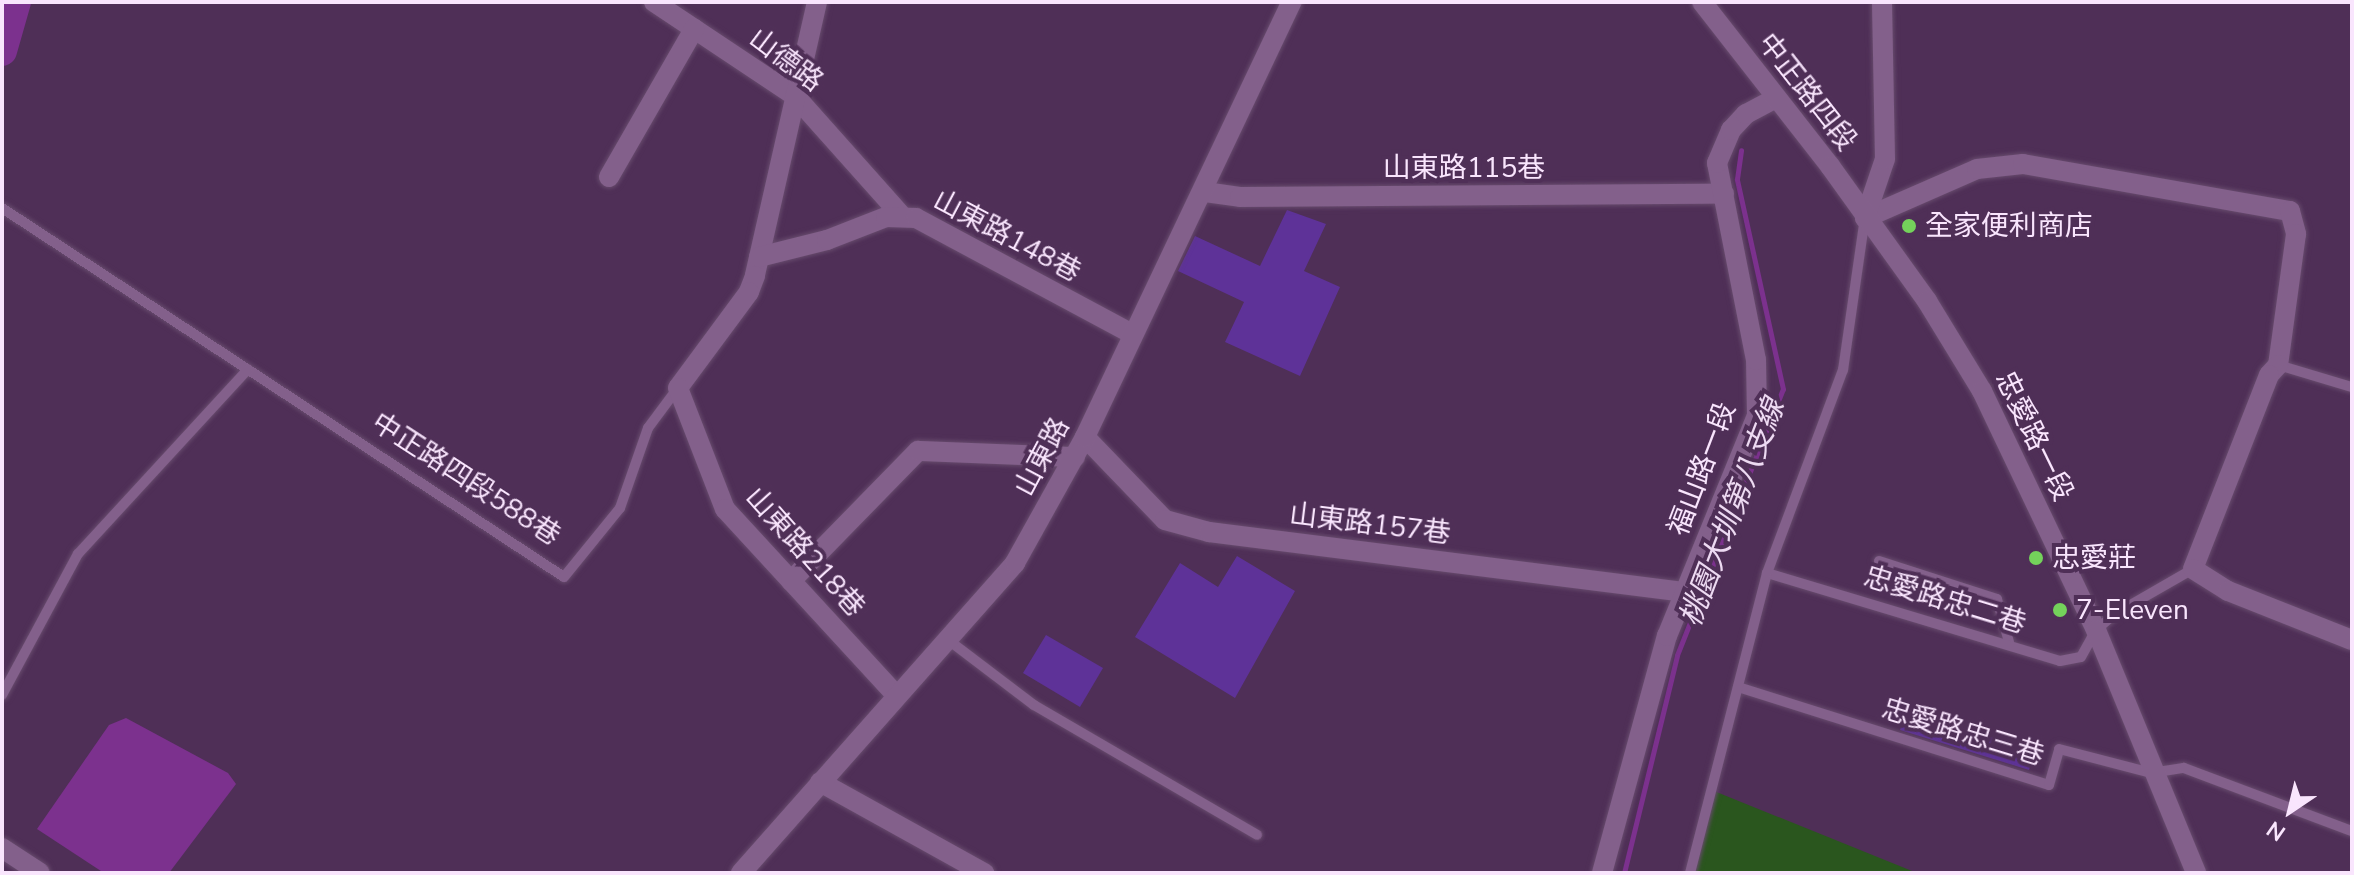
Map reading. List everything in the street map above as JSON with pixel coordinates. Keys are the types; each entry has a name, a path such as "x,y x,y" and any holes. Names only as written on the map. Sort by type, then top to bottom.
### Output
{"street":[{"name":"山德路","path":"654,2 795,96 901,215"},
{"name":"中正路四段588巷","path":"678,388 749,292 817,2"},
{"name":"山東路","path":"741,873 1015,563 1085,437 1132,334 1205,192 1292,2"},
{"name":"中正路四段","path":"1702,2 1865,218"},
{"path":"1865,218 1885,159 1882,2"},
{"path":"609,177 694,29"},
{"name":"福山路一段","path":"1602,873 1683,592 1757,416 1756,360 1717,163 1731,130 1746,114 1774,99"},
{"path":"1865,218 1977,169 2023,164 2290,211 2296,234 2278,365 2269,375 2193,569 2228,591 2352,640"},
{"name":"山東路115巷","path":"1205,192 1240,197 1724,194"},
{"name":"山東路148巷","path":"759,257 901,215 916,218 1132,334"},
{"name":"忠愛路一段","path":"1865,218 1927,301 1982,391 2096,630 2151,773 2196,873"},
{"name":"山東路218巷","path":"678,388 725,509 896,695"},
{"name":"山東路157巷","path":"1085,437 1165,520 1209,532 1683,592"},
{"path":"791,581 918,451 1075,457"},
{"path":"820,782 984,873"},
{"path":"2,848 40,873"}],"lane":[{"name":"中正路四段588巷","path":"2,208 564,577 620,508 648,428 678,388"},
{"path":"1690,873 1767,573 1843,370 1865,218"},
{"path":"2278,365 2352,387"},
{"path":"2,695 78,554 248,369"},
{"path":"1879,561 1997,599 2009,642"},
{"path":"2096,630 2193,569"},
{"name":"忠愛路忠二巷","path":"1767,573 2009,642 2060,661 2081,657 2096,630"},
{"path":"947,639 1034,705 1257,835"},
{"name":"忠愛路忠三巷","path":"1738,687 2049,785 2059,749 2151,773"},
{"path":"2151,773 2184,768 2352,831"}],"green space":[{"path":"1709,789 1917,873 1688,873"}],"shaded area":[{"path":"126,718 228,773 236,784 169,873 104,873 37,829 109,725"}],"building":[{"path":"1287,210 1326,224 1304,271 1340,287 1300,376 1225,342 1244,302 1178,271 1195,236 1260,266"},
{"path":"1237,556 1295,591 1235,698 1135,637 1180,563 1218,587"},
{"path":"1046,635 1103,668 1080,707 1023,673"},
{"path":"1906,710 2035,751 2029,770 1900,730"}],"waterway":[{"path":"2,51 16,2"},
{"name":"桃園大圳第八支線","path":"1624,873 1677,655 1783,389 1737,179 1741,150"}],"place":[{"name":"全家便利商店","path":"1909,226"},
{"name":"忠愛莊","path":"2036,558"},
{"name":"7-Eleven","path":"2060,610"}]}
